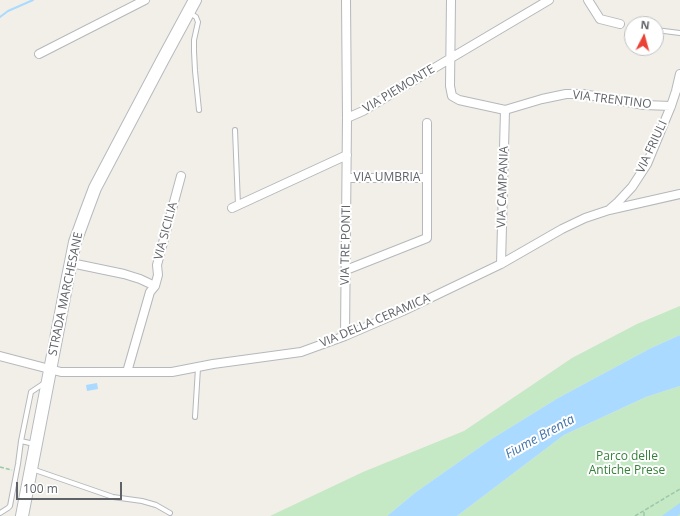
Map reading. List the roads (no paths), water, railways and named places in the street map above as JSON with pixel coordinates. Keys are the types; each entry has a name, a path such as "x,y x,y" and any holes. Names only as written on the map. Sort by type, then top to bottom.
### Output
{"main road":[{"name":"STRADA MARCHESANE","path":"22,515 29,464 36,445 75,242 95,188 195,0"}],"street":[{"path":"39,54 145,0"},
{"name":"VIA TRE PONTI","path":"345,336 347,178 346,0"},
{"path":"450,58 451,0"},
{"name":"VIA PIEMONTE","path":"347,118 362,112 549,0"},
{"path":"588,0 600,19 620,24"},
{"name":"VIA TRENTINO","path":"450,58 450,86 452,96 459,100 505,110 542,99 566,94 583,94 644,105 671,106"},
{"name":"VIA FRIULI","path":"608,210 618,202 632,186 647,164 671,106 680,74"},
{"name":"VIA CAMPANIA","path":"501,264 505,110"},
{"name":"VIA UMBRIA","path":"346,270 427,238 427,123"},
{"path":"235,206 347,155"},
{"name":"VIA SICILIA","path":"127,372 150,292 155,286 158,275 157,265 181,176"},
{"name":"VIA UMBRIA","path":"347,178 427,178"},
{"name":"VIA DELLA CERAMICA","path":"0,356 50,375 64,373 172,372 213,364 301,352 345,336 403,311 501,264 562,228 585,218 608,210 680,194"},
{"path":"71,263 124,274 155,286"}],"lane":[{"path":"188,12 196,17 198,22 194,40 194,51 199,110"},
{"path":"664,31 680,33"},
{"path":"235,130 235,206"},
{"path":"194,417 198,368"},
{"path":"0,513 10,506 31,392 50,375"},
{"path":"21,442 36,445"},
{"path":"19,460 113,497 142,501 156,505 170,513"}],"water":[{"name":"Fiume Brenta","path":"680,335 680,386 646,397 564,435 457,516 387,516 416,492 490,440 558,398 651,348"},
{"path":"97,383 98,389 87,391 86,385"},
{"path":"680,503 680,514 677,516 662,516"}],"waterway":[{"path":"0,17 8,11 33,0"}],"park label":[{"name":"Parco delle Antiche Prese","path":"627,464"}]}
